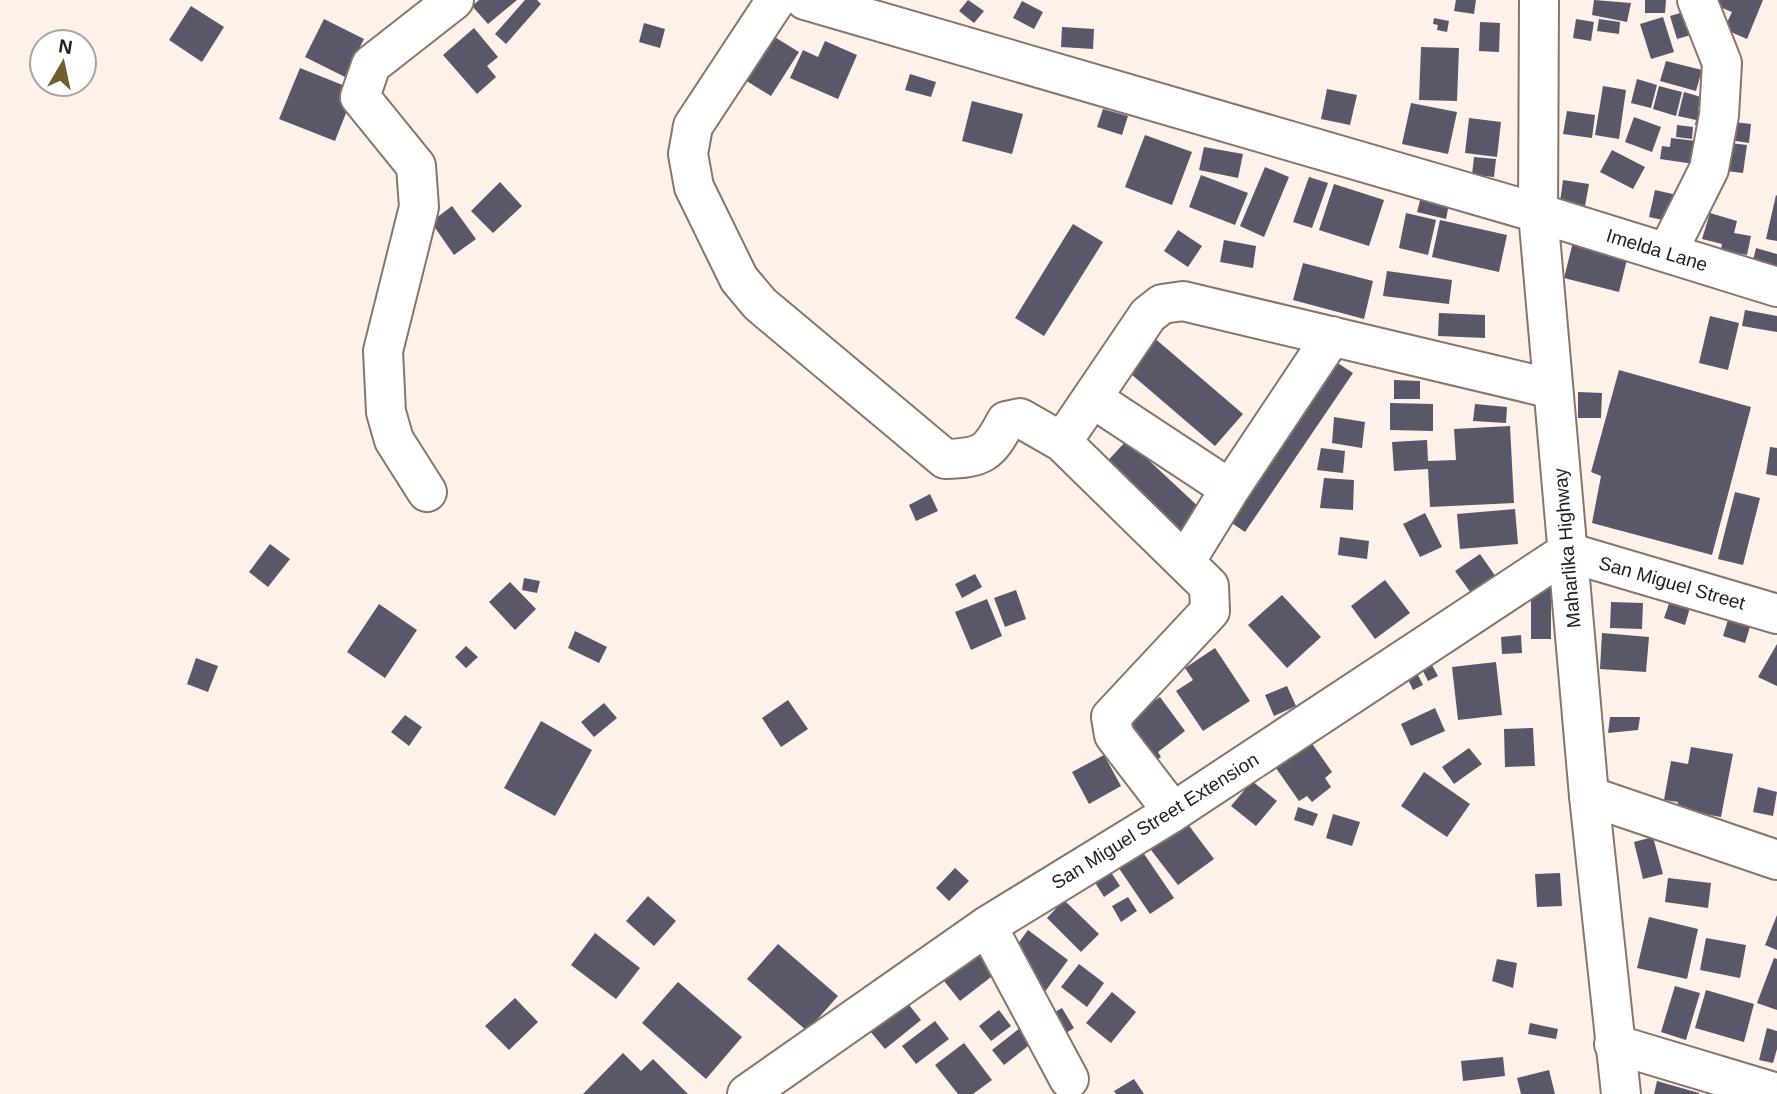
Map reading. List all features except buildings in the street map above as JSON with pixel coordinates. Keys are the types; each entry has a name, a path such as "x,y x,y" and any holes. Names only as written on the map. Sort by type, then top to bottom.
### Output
{"main road":[{"path":"427,492 394,440 386,412 383,351 419,206 416,166 360,97 371,65 454,0"},
{"path":"776,0 693,126 688,154 694,187 739,279 760,304 945,459 973,458 995,443 1006,421 1020,418 1062,442 1209,586 1210,611 1111,717 1114,736 1173,812"},
{"name":"Imelda Lane","path":"805,0 1538,212 1777,287"},
{"name":"Maharlika Highway","path":"1539,0 1538,212 1589,796 1621,1094"},
{"path":"1667,253 1709,169 1719,115 1722,63 1698,0"},
{"path":"1062,442 1148,315 1162,304 1183,301 1553,388"},
{"path":"1185,562 1332,336"},
{"path":"1092,398 1230,489"},
{"name":"San Miguel Street","path":"1567,552 1777,614"},
{"name":"San Miguel Street Extension","path":"747,1094 987,926 1173,812 1567,552"},
{"path":"1589,796 1777,860"},
{"path":"987,926 1069,1079"},
{"path":"1614,1044 1777,1093"}]}
